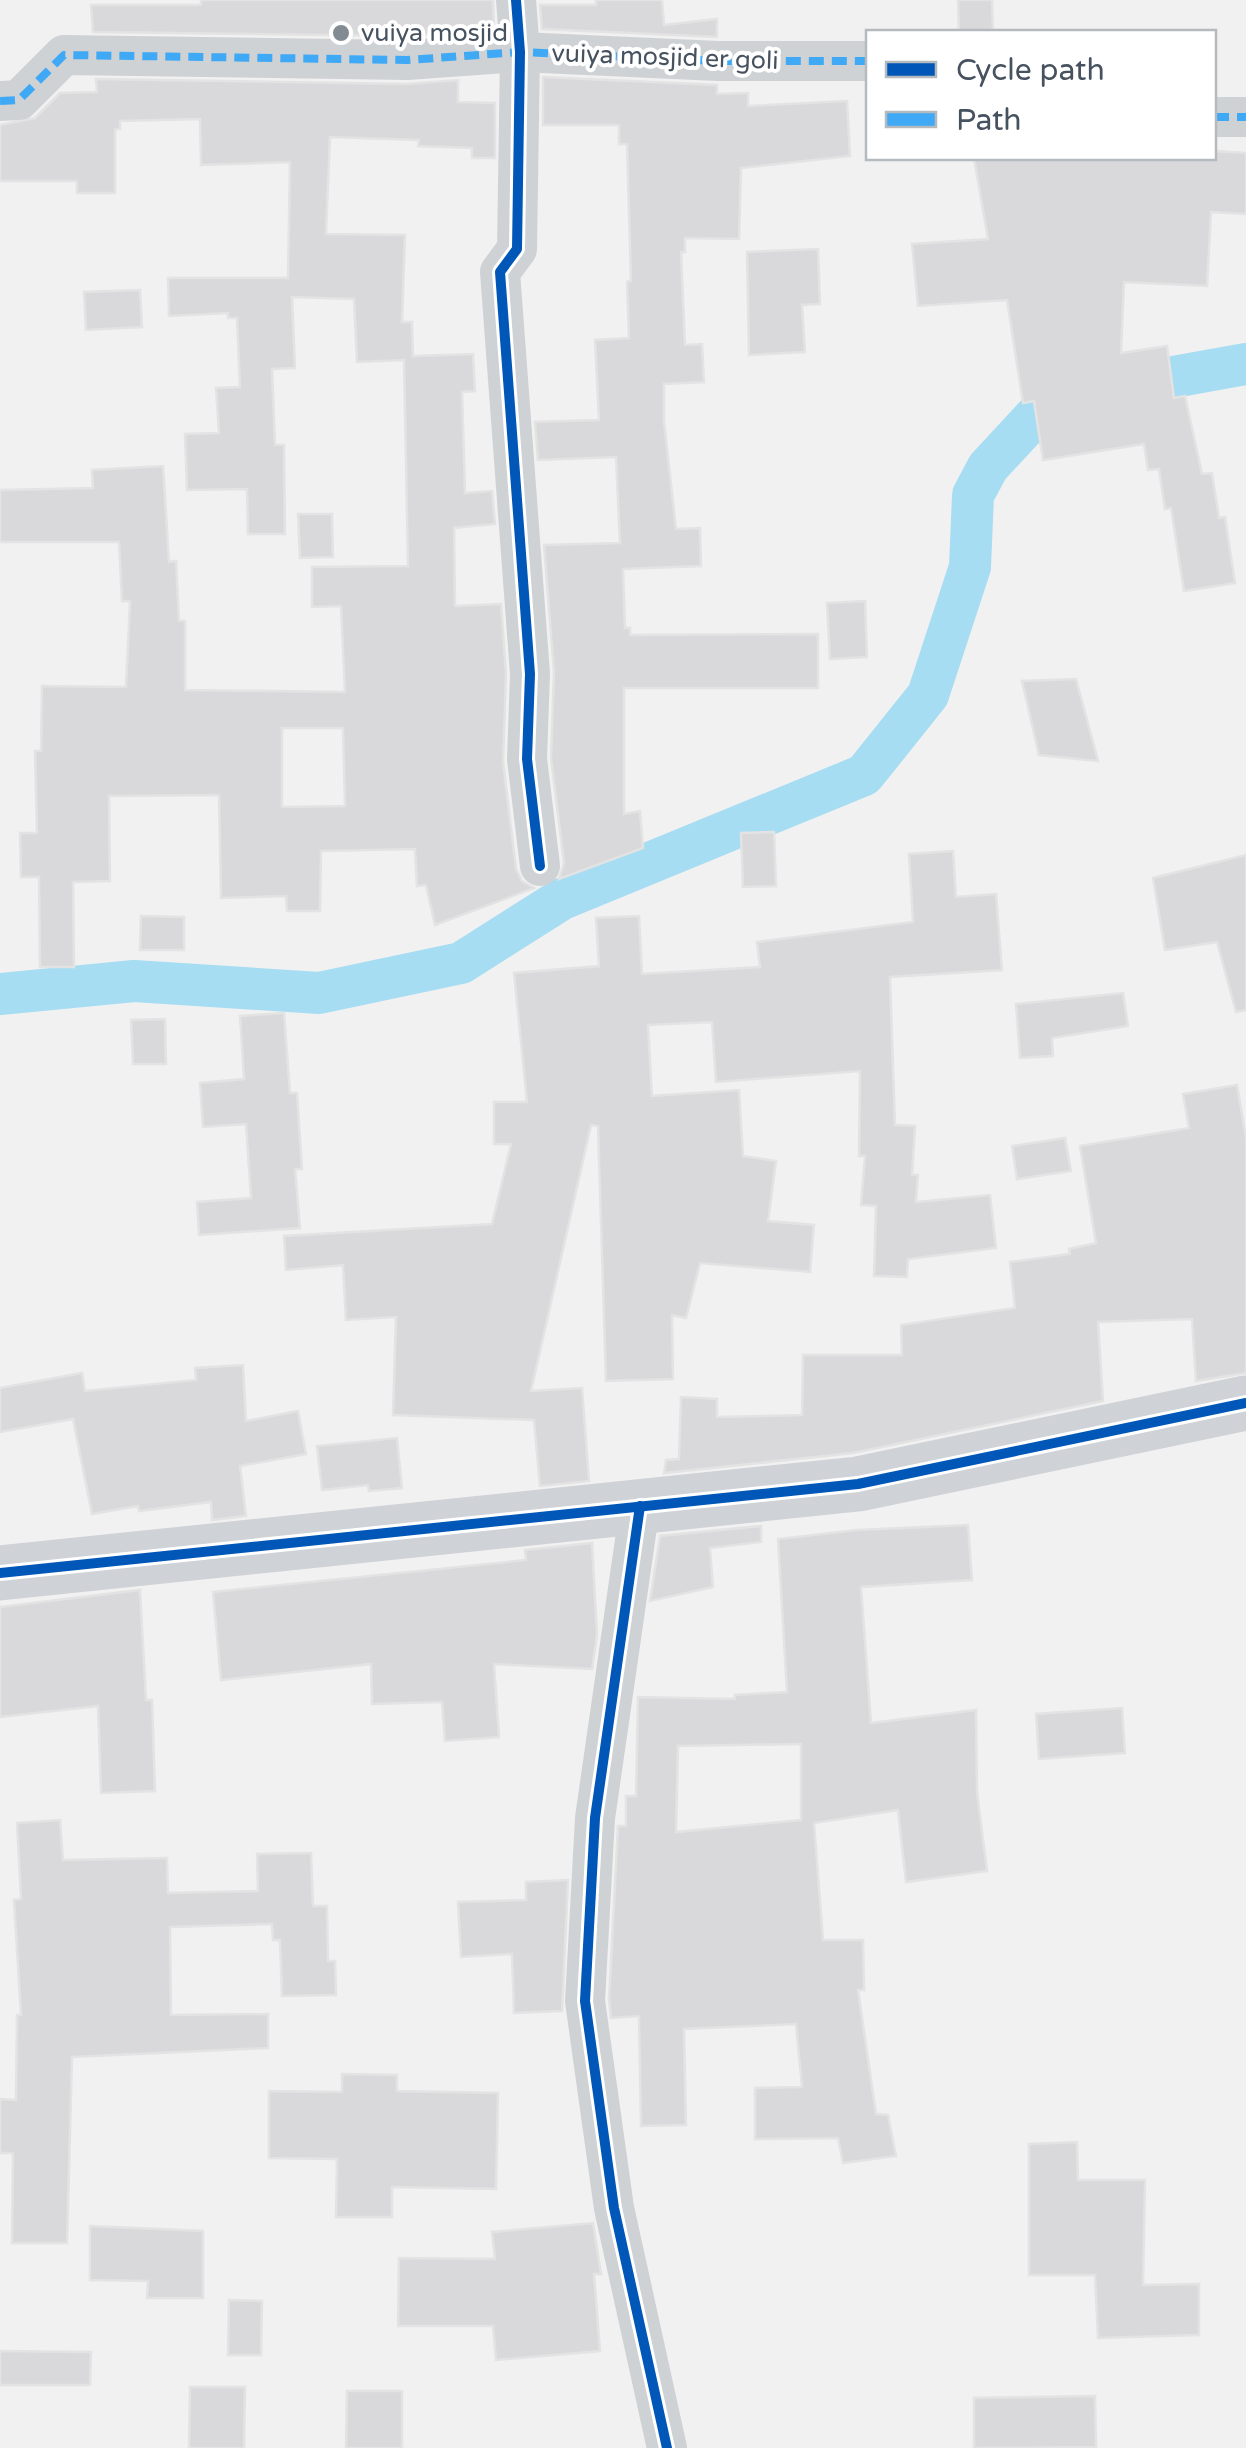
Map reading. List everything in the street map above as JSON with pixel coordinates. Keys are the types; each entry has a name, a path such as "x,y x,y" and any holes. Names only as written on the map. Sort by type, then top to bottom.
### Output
{"street":[{"path":"516,0 520,52 517,249 500,272 530,674 527,758 540,866"},
{"name":"vuiya mosjid er goli","path":"0,102 19,100 64,55 407,60 520,52 718,61 866,61"},
{"path":"1216,117 1246,116"},
{"path":"0,1573 858,1484 1246,1403"},
{"path":"640,1506 594,1818 585,2001 614,2208 667,2448"}],"building":[{"path":"201,0 493,0 494,30 406,36 93,32 91,5 201,5"},
{"path":"596,0 662,0 664,25 717,19 717,37 542,29 540,5 596,5"},
{"path":"958,0 992,0 993,30 959,30"},
{"path":"543,77 717,85 717,94 748,93 748,106 847,101 850,156 741,168 739,239 685,238 685,252 681,252 685,345 702,344 704,382 664,384 664,421 676,529 700,528 701,566 623,569 625,628 630,628 630,635 818,634 818,688 624,688 624,814 640,811 643,848 559,879 564,863 551,758 554,672 544,545 620,543 616,457 538,460 535,422 599,420 595,340 629,338 627,282 631,281 627,144 619,144 619,125 543,125"},
{"path":"96,79 407,84 458,80 458,102 495,103 495,158 472,158 472,148 418,146 419,140 330,137 326,234 405,235 402,322 412,322 413,356 473,354 475,391 462,392 465,493 492,491 495,524 454,528 455,606 501,604 506,674 503,762 516,869 522,881 534,888 435,925 426,885 417,886 415,849 321,851 320,911 287,911 286,896 221,898 219,795 109,796 110,881 73,882 74,967 40,967 39,877 21,877 20,833 37,833 35,751 41,751 42,686 126,687 130,601 122,601 119,542 0,542 0,490 93,488 92,470 163,466 169,562 176,561 179,621 185,621 185,690 345,692 341,606 312,607 312,567 408,566 404,360 357,362 354,299 292,297 295,368 272,369 275,445 284,445 285,534 248,534 247,489 187,490 185,434 219,433 216,388 240,387 237,318 228,318 228,313 169,316 168,278 288,278 290,162 201,165 200,119 120,121 120,129 115,129 115,193 77,193 77,181 0,181 0,125 35,118 60,93 97,92","holes":["282,728 343,728 345,806 282,807"]},
{"path":"1216,151 1246,153 1246,214 1211,212 1207,286 1124,282 1121,353 1167,346 1174,398 1185,396 1202,474 1212,473 1219,518 1225,517 1235,583 1184,591 1171,508 1165,509 1159,469 1148,470 1144,444 1043,460 1034,401 1023,403 1007,300 918,306 912,244 988,239 974,160 1216,160"},
{"path":"818,249 820,304 802,305 805,352 749,355 747,252"},
{"path":"140,290 142,327 86,330 84,292"},
{"path":"298,514 332,514 333,557 300,558"},
{"path":"865,601 867,657 830,659 827,603"},
{"path":"1076,679 1098,761 1039,755 1022,681"},
{"path":"774,832 776,886 743,887 741,833"},
{"path":"953,851 956,897 996,894 1002,970 890,977 895,1125 915,1126 912,1175 918,1175 916,1202 990,1195 996,1248 908,1259 907,1277 874,1276 876,1206 861,1205 865,1156 859,1156 860,1071 716,1082 712,1022 648,1025 652,1096 739,1090 743,1156 776,1161 768,1221 814,1225 810,1272 700,1263 686,1318 672,1315 673,1379 606,1381 598,1126 591,1125 531,1391 582,1388 589,1481 540,1486 534,1420 393,1415 396,1317 346,1320 343,1265 286,1270 284,1236 492,1224 511,1144 494,1144 494,1102 527,1102 514,973 599,966 596,918 639,916 642,974 760,967 757,942 913,922 909,854"},
{"path":"1246,855 1246,1010 1236,1012 1217,942 1165,950 1153,878"},
{"path":"141,916 184,917 184,950 140,950"},
{"path":"1123,993 1128,1026 1052,1038 1053,1056 1020,1058 1016,1004"},
{"path":"284,1013 290,1093 297,1093 302,1169 295,1169 300,1228 199,1235 197,1202 251,1198 246,1124 203,1127 200,1083 244,1079 240,1016"},
{"path":"165,1019 166,1064 133,1064 131,1020"},
{"path":"1237,1085 1246,1138 1246,1373 1196,1381 1192,1319 1098,1322 1103,1401 853,1453 664,1473 666,1460 679,1459 681,1397 717,1399 717,1417 802,1415 803,1355 902,1355 901,1325 1015,1308 1010,1262 1070,1254 1069,1249 1096,1243 1080,1146 1189,1128 1183,1094"},
{"path":"1065,1138 1071,1171 1017,1179 1012,1146"},
{"path":"243,1365 246,1421 298,1411 306,1454 240,1466 246,1516 212,1520 211,1502 139,1511 138,1506 92,1514 73,1419 0,1432 0,1388 82,1373 85,1391 196,1380 195,1368"},
{"path":"397,1438 402,1488 369,1491 368,1485 322,1490 317,1446"},
{"path":"968,1525 972,1580 861,1587 871,1723 976,1710 977,1792 987,1871 906,1882 898,1810 814,1823 823,1940 863,1940 864,1990 858,1990 876,2114 888,2115 896,2156 843,2163 838,2138 755,2139 755,2088 802,2087 796,2024 684,2029 686,2125 641,2126 639,2016 611,2018 609,2000 618,1826 626,1826 626,1796 636,1796 638,1697 735,1699 735,1695 787,1692 778,1539 857,1530","holes":["801,1744 801,1820 676,1832 678,1746"]},
{"path":"761,1526 761,1542 710,1548 713,1587 650,1601 660,1536"},
{"path":"592,1543 597,1635 592,1669 494,1664 499,1737 445,1741 442,1702 372,1704 371,1664 221,1680 213,1592 526,1560 525,1550"},
{"path":"140,1590 146,1700 152,1700 155,1791 101,1793 98,1706 0,1717 0,1607"},
{"path":"1122,1708 1125,1753 1039,1759 1036,1714"},
{"path":"60,1820 63,1860 167,1858 168,1893 258,1891 257,1854 311,1853 313,1906 327,1906 328,1961 335,1961 336,1995 282,1996 280,1940 273,1940 272,1924 170,1927 171,2015 268,2014 268,2048 72,2057 67,2243 12,2243 13,2153 0,2153 0,2099 16,2100 17,2015 21,2015 14,1900 21,1899 17,1823"},
{"path":"568,1880 562,2011 514,2013 512,1954 461,1957 458,1902 526,1900 526,1882"},
{"path":"342,2074 397,2075 397,2091 498,2093 496,2189 392,2187 392,2217 336,2217 337,2159 269,2158 269,2091 342,2092"},
{"path":"1077,2142 1078,2180 1145,2180 1143,2285 1199,2284 1199,2335 1098,2338 1095,2275 1029,2275 1029,2144"},
{"path":"593,2223 601,2274 594,2274 600,2351 496,2360 493,2326 398,2326 399,2258 495,2259 492,2232"},
{"path":"90,2226 203,2231 203,2298 147,2298 148,2281 90,2280"},
{"path":"229,2300 262,2301 261,2355 228,2355"},
{"path":"0,2351 91,2352 90,2385 0,2385"},
{"path":"190,2387 245,2387 244,2448 189,2448"},
{"path":"347,2391 402,2391 402,2448 346,2448"},
{"path":"1095,2396 1096,2447 974,2448 974,2398"}],"waterway":[{"path":"0,994 134,981 319,993 461,963 562,899 864,775 928,695 970,567 973,495 988,467 1051,399 1246,364"}],"marked path":[{"path":"0,101 19,100 64,55 407,60 520,52 718,61 866,61"},
{"path":"1216,117 1246,117"}],"cycle path":[{"path":"516,0 520,52 517,249 500,272 530,674 527,759 540,866"},
{"path":"0,1573 858,1484 1246,1403"},
{"path":"640,1506 595,1818 585,2001 614,2208 667,2448"}],"place":[{"name":"vuiya mosjid","path":"341,33"}]}
